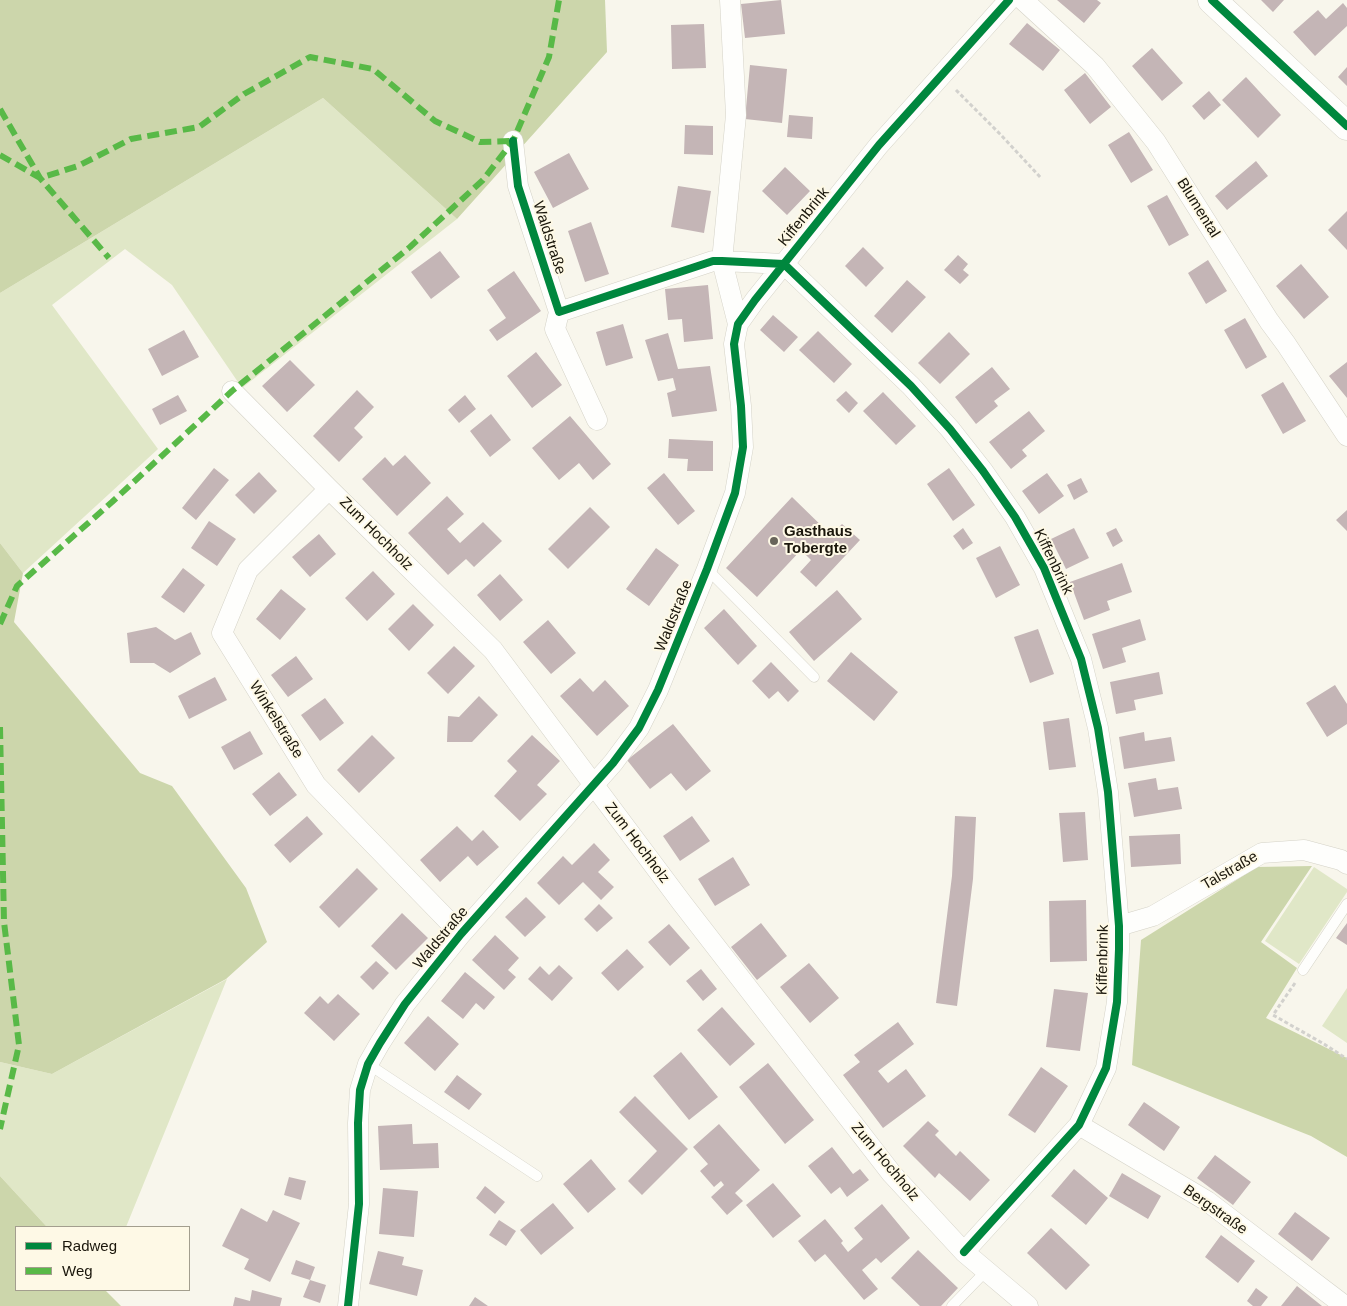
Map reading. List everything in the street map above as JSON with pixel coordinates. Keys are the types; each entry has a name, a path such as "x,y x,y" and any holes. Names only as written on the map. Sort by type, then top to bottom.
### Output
{"main road":[{"path":"1212,0 1347,126"}],"street":[{"name":"Waldstraße","path":"730,0 736,115 722,260 738,324"},
{"name":"Kiffenbrink","path":"964,1252 1079,1125 1106,1068 1117,1002 1119,926 1108,792 1098,728 1081,659 1044,568 1015,517 983,471 950,429 911,386 784,264 879,145 1008,0"},
{"name":"Blumental","path":"1023,0 1095,66 1156,142 1269,321 1347,436"},
{"name":"Waldstraße","path":"514,142 518,186 559,312 555,328 597,420"},
{"path":"559,312 713,261 784,264"},
{"name":"Waldstraße","path":"348,1306 359,1204 358,1123 360,1090 368,1064 405,1004 461,934 614,763 643,720 658,690 707,569 735,493 743,447 741,406 734,344 738,324 784,264"},
{"name":"Zum Hochholz","path":"232,391 493,650 688,911 892,1174 964,1252 1028,1306"},
{"name":"Winkelstraße","path":"329,489 248,570 222,633 316,785 461,934"},
{"name":"Talstraße","path":"1119,926 1152,916 1262,852 1304,850 1341,860 1347,864"},
{"name":"Bergstraße","path":"1079,1125 1207,1201 1344,1306"}],"lane":[{"path":"707,569 814,676"},
{"path":"1303,970 1347,904"},
{"path":"368,1064 537,1176"},
{"path":"952,1306 986,1271"}],"path":[{"path":"941,76 1001,135 1041,178"},
{"path":"1303,970 1273,1015 1347,1059"}],"green space":[{"path":"0,0 605,0 607,52 457,219 323,98 0,293"},
{"path":"323,98 457,219 242,388 172,285 125,249 52,305 158,449 23,573 0,543 0,293"},
{"path":"0,543 23,573 14,622 140,773 172,786 246,888 267,942 226,979 52,1074 0,1062"},
{"path":"1312,866 1261,942 1297,968 1266,1018 1347,1058 1347,1157 1311,1136 1132,1065 1141,940 1257,867"},
{"path":"1314,867 1347,889 1347,892 1299,964 1265,941"},
{"path":"227,979 126,1226 46,1226 0,1176 0,1062 52,1074"},
{"path":"1347,988 1347,1043 1322,1026"},
{"path":"0,1176 46,1226 15,1226 15,1291 106,1291 121,1306 0,1306"}],"building":[{"path":"781,0 785,34 745,38 741,4"},
{"path":"1057,0 1097,0 1101,3 1084,23"},
{"path":"1261,0 1284,0 1273,12"},
{"path":"1343,3 1347,8 1347,26 1315,56 1293,32 1318,10 1326,19"},
{"path":"1027,23 1060,50 1043,71 1009,44"},
{"path":"704,24 706,68 672,69 671,25"},
{"path":"1152,48 1183,83 1162,101 1132,66"},
{"path":"750,65 787,69 782,123 745,119"},
{"path":"1347,67 1347,86 1338,77"},
{"path":"1085,73 1111,107 1090,124 1064,90"},
{"path":"1246,77 1281,115 1258,138 1222,100"},
{"path":"1209,91 1221,105 1204,120 1192,106"},
{"path":"789,115 813,117 812,139 787,137"},
{"path":"685,125 713,126 713,155 684,154"},
{"path":"1129,132 1153,170 1131,183 1108,145"},
{"path":"569,153 589,189 553,208 534,172"},
{"path":"1256,161 1268,176 1227,210 1215,196"},
{"path":"785,167 810,191 787,215 762,191"},
{"path":"678,186 711,191 704,233 671,227"},
{"path":"1167,195 1189,235 1169,246 1147,206"},
{"path":"1347,211 1347,250 1328,230"},
{"path":"591,222 609,274 585,282 568,231"},
{"path":"863,247 884,268 866,287 845,266"},
{"path":"440,251 460,277 431,299 411,272"},
{"path":"958,255 968,264 963,270 969,275 960,284 944,270"},
{"path":"1208,260 1227,291 1206,304 1188,273"},
{"path":"1301,264 1329,297 1304,319 1276,286"},
{"path":"514,271 541,311 497,341 489,330 506,318 487,290"},
{"path":"907,280 926,297 892,333 874,316"},
{"path":"708,285 713,339 684,342 682,319 668,320 665,289"},
{"path":"773,315 798,337 784,352 760,330"},
{"path":"1245,318 1267,357 1246,369 1224,330"},
{"path":"623,324 633,358 606,366 596,332"},
{"path":"184,330 199,357 162,376 148,349"},
{"path":"818,331 852,364 834,383 799,350"},
{"path":"949,332 970,354 940,384 918,363"},
{"path":"668,333 678,369 710,366 717,411 672,417 667,393 676,390 673,378 658,381 645,340"},
{"path":"536,352 562,385 532,408 507,376"},
{"path":"290,360 315,385 287,412 262,386"},
{"path":"1347,362 1347,398 1329,376"},
{"path":"992,367 1010,389 994,401 998,406 976,424 955,397"},
{"path":"1283,382 1306,421 1283,434 1261,395"},
{"path":"357,390 374,407 354,428 363,437 339,462 313,436"},
{"path":"846,391 858,403 849,413 836,400"},
{"path":"883,392 916,426 896,445 863,411"},
{"path":"178,395 187,411 160,425 152,409"},
{"path":"465,395 476,409 459,423 448,410"},
{"path":"1029,411 1045,431 1022,450 1027,456 1011,469 989,442"},
{"path":"491,414 511,440 490,457 470,431"},
{"path":"570,416 611,464 593,480 579,463 559,480 532,448"},
{"path":"669,439 713,441 713,471 687,471 688,459 668,458"},
{"path":"405,455 431,483 397,516 362,479 385,457 393,466"},
{"path":"214,468 229,480 196,520 182,508"},
{"path":"949,468 975,505 953,521 927,484"},
{"path":"259,472 277,491 254,514 235,495"},
{"path":"664,473 695,511 678,525 647,488"},
{"path":"1047,473 1064,496 1039,514 1022,491"},
{"path":"1081,478 1088,492 1074,500 1067,485"},
{"path":"447,496 464,514 447,529 460,543 483,522 502,541 474,567 466,559 448,575 408,533"},
{"path":"792,497 831,535 842,524 860,540 816,587 800,572 811,560 801,550 757,597 726,568"},
{"path":"590,507 610,527 568,569 548,549"},
{"path":"1347,510 1347,531 1336,520"},
{"path":"209,521 236,539 217,566 191,548"},
{"path":"963,528 973,543 963,550 953,536"},
{"path":"1074,528 1089,558 1066,569 1051,539"},
{"path":"1116,528 1123,541 1113,547 1106,533"},
{"path":"319,534 336,554 310,577 292,557"},
{"path":"1000,546 1020,585 996,598 976,558"},
{"path":"656,548 679,565 649,606 626,589"},
{"path":"1122,563 1132,592 1107,601 1110,610 1084,620 1070,582"},
{"path":"183,568 205,585 184,613 161,597"},
{"path":"373,571 395,594 367,621 345,598"},
{"path":"500,574 523,600 500,621 477,595"},
{"path":"281,589 306,609 280,640 256,619"},
{"path":"837,590 862,619 814,661 789,632"},
{"path":"413,604 434,625 409,651 388,629"},
{"path":"724,609 757,646 738,665 704,628"},
{"path":"1140,619 1146,640 1122,648 1126,662 1103,669 1092,634"},
{"path":"548,620 576,653 551,674 523,642"},
{"path":"156,627 175,640 191,632 201,654 170,673 154,663 130,663 127,633"},
{"path":"1038,629 1054,674 1030,683 1014,637"},
{"path":"454,646 475,666 448,694 427,673"},
{"path":"851,652 898,692 874,721 827,681"},
{"path":"296,656 313,679 288,697 271,675"},
{"path":"771,662 799,691 788,702 778,691 769,699 752,681"},
{"path":"1159,672 1163,694 1134,700 1136,710 1116,714 1110,682"},
{"path":"215,677 227,700 189,719 178,696"},
{"path":"580,678 593,692 605,680 629,706 597,736 560,696"},
{"path":"1335,685 1347,704 1347,724 1327,737 1306,703"},
{"path":"479,696 498,715 472,742 447,742 448,716 459,717"},
{"path":"325,698 344,723 320,741 301,715"},
{"path":"1069,718 1076,767 1049,770 1043,722"},
{"path":"673,724 711,771 686,791 671,773 650,789 627,760"},
{"path":"250,731 263,754 234,770 221,747"},
{"path":"1144,732 1145,741 1171,737 1175,761 1124,769 1119,737"},
{"path":"372,735 395,758 359,793 337,770"},
{"path":"532,735 560,761 537,785 547,794 520,821 494,796 517,771 507,761"},
{"path":"279,772 297,795 270,816 252,794"},
{"path":"1156,778 1158,790 1178,787 1182,809 1134,817 1128,783"},
{"path":"1085,812 1088,860 1063,862 1059,813"},
{"path":"307,816 323,834 290,863 274,845"},
{"path":"692,816 710,841 680,861 663,836"},
{"path":"955,816 976,817 973,879 957,1006 936,1003 952,876"},
{"path":"457,826 472,841 483,830 499,847 477,866 468,856 440,882 420,860"},
{"path":"1180,834 1181,864 1131,867 1129,836"},
{"path":"594,843 610,860 598,872 614,887 601,900 583,882 559,905 537,883 563,856 572,865"},
{"path":"733,857 750,885 715,906 698,879"},
{"path":"357,868 378,889 339,928 319,907"},
{"path":"526,897 546,917 525,937 505,917"},
{"path":"1086,900 1087,961 1050,962 1049,901"},
{"path":"599,904 613,918 597,932 584,919"},
{"path":"402,913 428,938 396,970 371,946"},
{"path":"761,923 787,956 757,980 731,947"},
{"path":"1347,923 1347,945 1336,938"},
{"path":"669,924 690,948 670,966 648,942"},
{"path":"495,935 519,958 508,970 516,977 504,990 472,960"},
{"path":"627,949 644,967 618,991 601,973"},
{"path":"376,961 389,973 373,990 360,977"},
{"path":"809,963 839,998 810,1023 780,987"},
{"path":"559,965 573,978 552,1001 528,979 540,966 549,975"},
{"path":"701,969 717,989 703,1001 686,981"},
{"path":"465,972 495,997 484,1010 476,1003 463,1019 441,1001"},
{"path":"1054,989 1088,993 1080,1051 1046,1047"},
{"path":"338,994 360,1014 334,1041 304,1013 320,996 328,1004"},
{"path":"722,1007 755,1044 730,1066 697,1030"},
{"path":"428,1016 459,1044 435,1071 404,1043"},
{"path":"898,1022 914,1044 878,1071 888,1083 906,1069 926,1096 883,1128 843,1075 860,1062 854,1055"},
{"path":"681,1052 718,1097 689,1120 653,1076"},
{"path":"768,1063 814,1120 785,1144 739,1087"},
{"path":"1041,1067 1068,1086 1035,1133 1008,1115"},
{"path":"457,1075 482,1094 469,1110 444,1092"},
{"path":"635,1096 688,1149 642,1195 628,1181 657,1151 619,1112"},
{"path":"1144,1102 1180,1127 1164,1151 1128,1125"},
{"path":"928,1121 939,1131 935,1135 956,1156 960,1151 990,1180 970,1201 939,1173 935,1178 903,1146"},
{"path":"412,1124 413,1144 438,1143 439,1168 380,1170 378,1126"},
{"path":"719,1124 760,1170 735,1193 743,1201 727,1215 711,1197 724,1185 721,1181 714,1187 700,1171 708,1164 693,1147"},
{"path":"832,1147 853,1174 860,1169 869,1180 847,1197 840,1187 831,1194 808,1166"},
{"path":"1215,1155 1251,1182 1233,1205 1197,1178"},
{"path":"591,1159 616,1189 588,1213 563,1184"},
{"path":"1074,1169 1108,1198 1086,1225 1051,1196"},
{"path":"1122,1173 1161,1196 1148,1219 1109,1196"},
{"path":"289,1177 306,1181 301,1200 284,1195"},
{"path":"773,1183 801,1216 773,1238 746,1205"},
{"path":"485,1186 505,1202 495,1214 476,1198"},
{"path":"383,1188 418,1191 414,1237 379,1234"},
{"path":"553,1203 574,1228 541,1255 520,1230"},
{"path":"882,1204 910,1238 881,1263 876,1258 862,1270 878,1289 864,1300 825,1254 815,1262 798,1241 825,1219 843,1241 841,1243 848,1252 863,1239 854,1228"},
{"path":"241,1208 267,1222 273,1210 300,1223 270,1282 244,1269 249,1259 222,1246"},
{"path":"1295,1212 1330,1238 1312,1261 1278,1234"},
{"path":"499,1220 516,1231 506,1246 489,1235"},
{"path":"1051,1228 1090,1265 1066,1290 1027,1253"},
{"path":"1221,1235 1255,1261 1238,1283 1205,1257"},
{"path":"918,1250 958,1288 941,1306 920,1306 891,1278"},
{"path":"378,1251 404,1257 402,1265 423,1270 417,1296 369,1284"},
{"path":"296,1260 315,1267 310,1280 291,1274"},
{"path":"310,1280 326,1285 320,1303 303,1297"},
{"path":"1297,1286 1322,1306 1281,1306"},
{"path":"1256,1288 1268,1297 1261,1306 1253,1306 1247,1301"},
{"path":"252,1290 282,1298 280,1306 233,1306 235,1297 250,1301"},
{"path":"475,1297 488,1306 469,1306"}],"marked path":[{"path":"0,624 17,586 112,502 232,391 410,247 483,180 513,141 549,57 559,0"},
{"path":"0,155 40,178 78,166 131,139 199,127 244,94 310,57 373,69 435,121 480,142 513,141"},
{"path":"0,109 40,178 109,258"},
{"path":"0,727 4,922 19,1045 0,1129"}],"cycle path":[{"path":"348,1306 359,1204 358,1123 360,1090 368,1064 405,1004 461,934 613,763 639,728 658,690 707,569 735,493 743,447 741,406 734,344 738,324 879,145 1009,0"},
{"path":"1212,0 1347,126"},
{"path":"513,141 518,186 559,312 713,261 784,264"},
{"path":"784,264 911,386 950,429 983,471 1015,517 1044,568 1081,659 1098,728 1108,792 1119,926 1117,1002 1106,1068 1079,1125 964,1252"}],"place":[{"name":"Gasthaus Tobergte","path":"774,541"}]}
